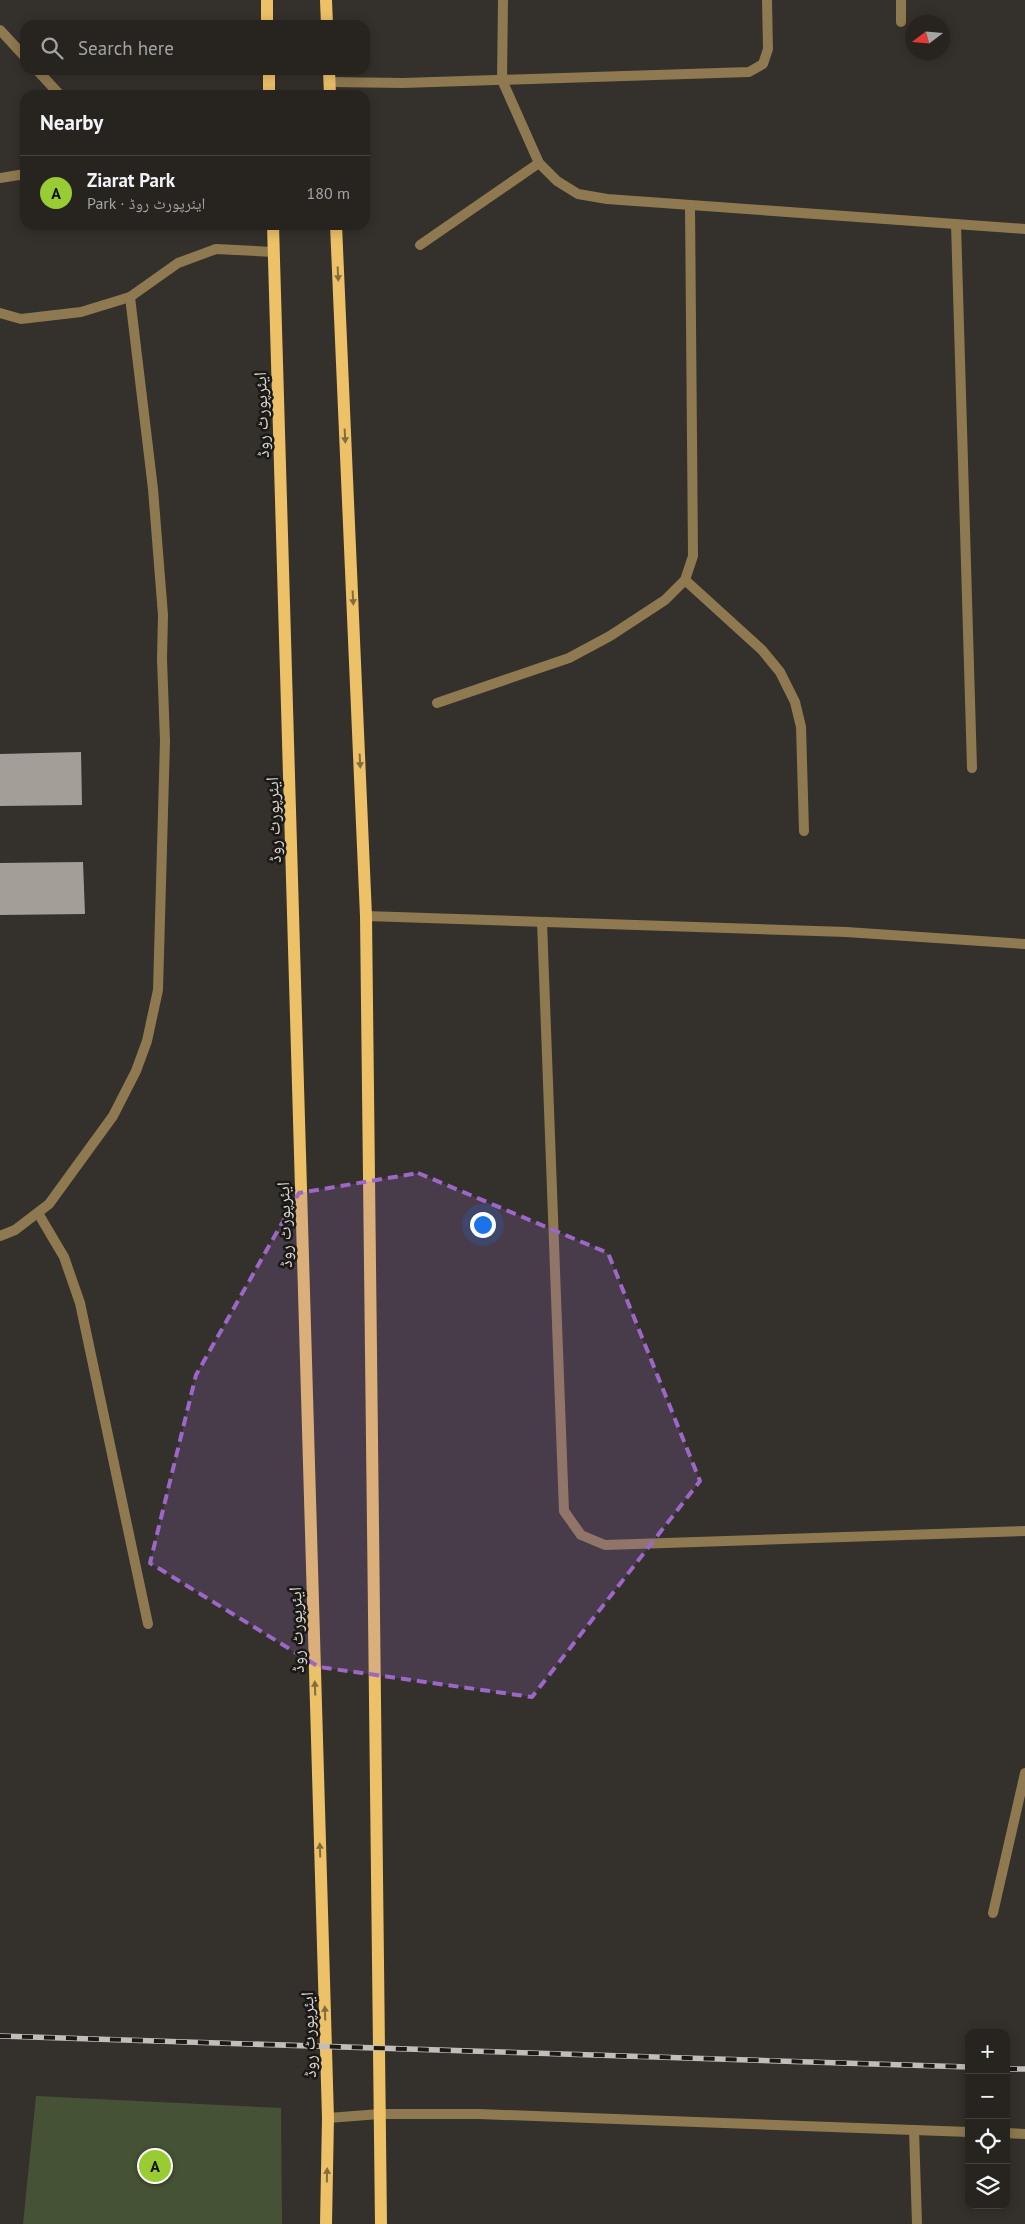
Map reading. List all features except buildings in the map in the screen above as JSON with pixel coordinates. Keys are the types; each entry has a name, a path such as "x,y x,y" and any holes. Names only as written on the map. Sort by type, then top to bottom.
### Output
{"main road":[{"path":"267,0 267,20"},
{"path":"326,0 327,20"},
{"path":"269,75 269,90"},
{"path":"330,76 330,90"},
{"name":"ایئرپورٹ روڈ","path":"273,230 328,2118 326,2224"},
{"path":"336,230 366,916 381,2224"}],"street":[{"path":"504,0 502,80 539,163 557,182 578,194 608,200 1025,229"},
{"path":"330,76 403,83 749,72 763,64 768,49 767,0"},
{"path":"901,0 901,22"},
{"path":"0,30 20,52"},
{"path":"42,75 55,90"},
{"path":"420,245 539,163"},
{"path":"0,178 20,175"},
{"path":"437,703 569,658 610,636 657,605 685,580 693,556 690,205"},
{"path":"956,224 972,768"},
{"path":"0,313 21,319 80,312 130,297 178,263 216,249 274,252"},
{"path":"0,1236 15,1230 49,1204 113,1116 136,1071 148,1041 158,990 166,741 162,659 164,615 153,489 130,297"},
{"path":"685,580 762,650 780,672 795,702 801,727 804,831"},
{"path":"366,916 846,932 1025,944"},
{"path":"542,922 564,1511 581,1535 605,1545 1025,1531"},
{"path":"38,1213 64,1257 80,1303 148,1624"},
{"path":"992,1913 1025,1773"},
{"path":"328,2118 380,2114 479,2114 965,2132"},
{"path":"914,2130 917,2224"},
{"path":"1010,2133 1025,2134"}],"highlighted area":[{"path":"418,1173 608,1253 700,1481 532,1697 319,1667 150,1563 196,1375 299,1193"}],"green space":[{"path":"36,2096 281,2108 282,2224 23,2224"}],"railway":[{"path":"0,2036 965,2067"},
{"path":"1010,2069 1025,2069"}],"place":[{"name":"Ziarat Park","path":"155,2166"}]}
